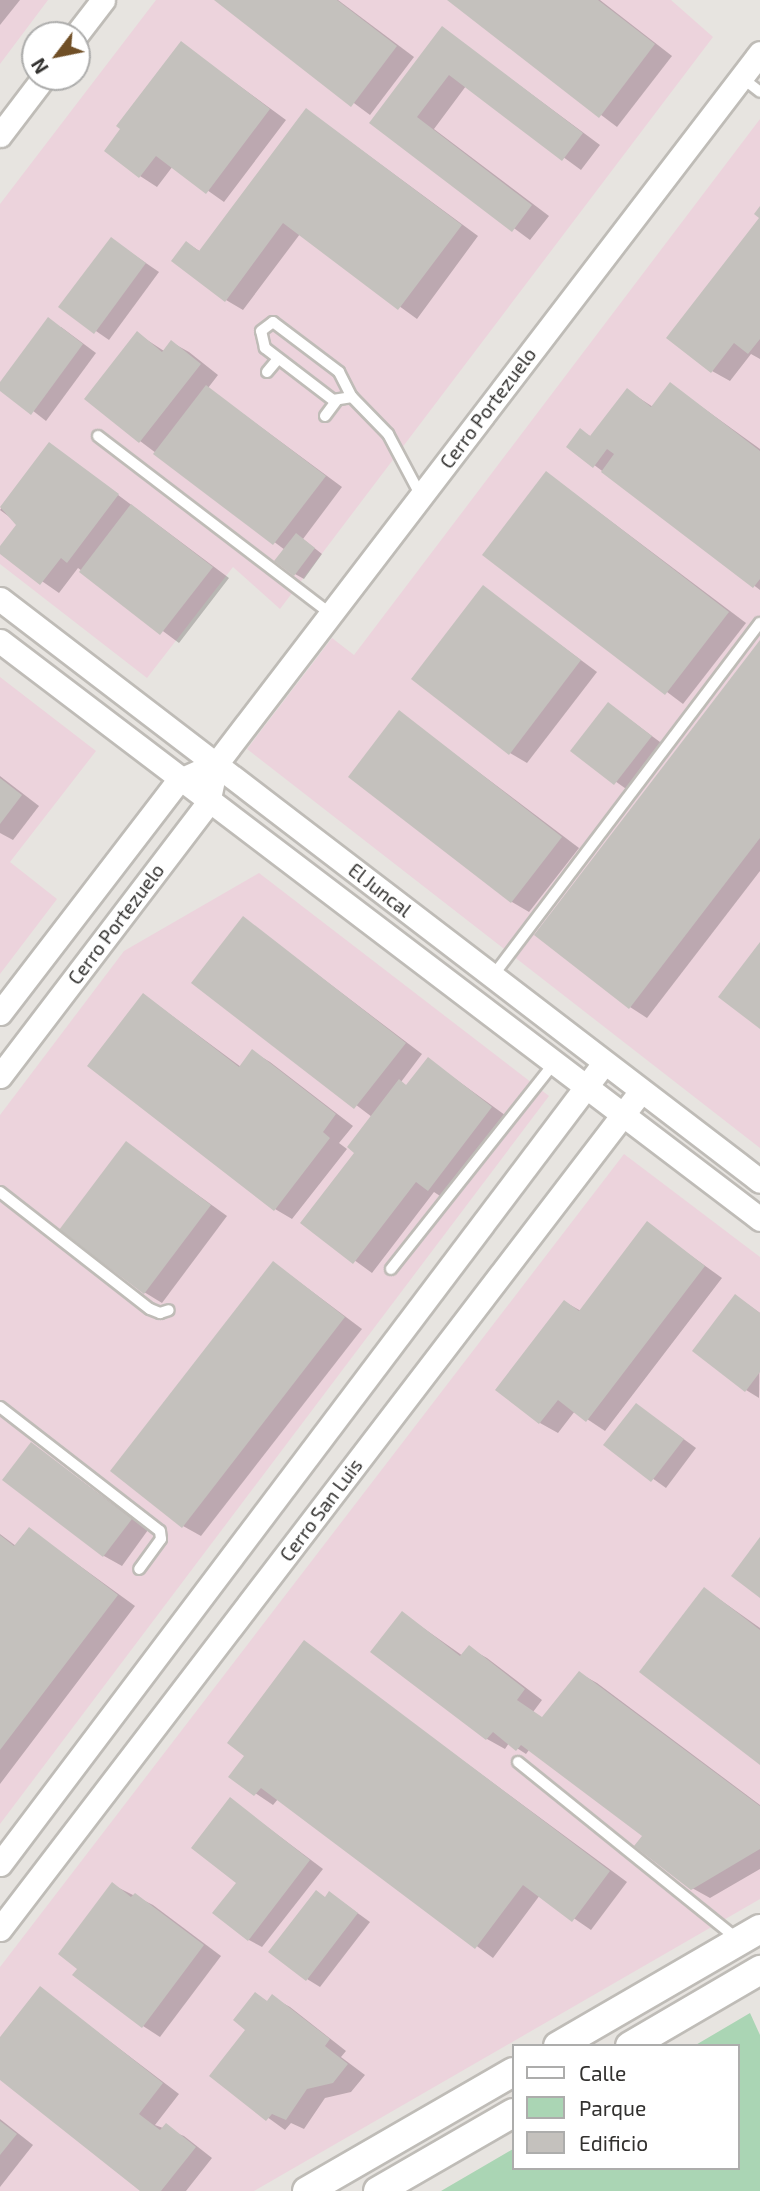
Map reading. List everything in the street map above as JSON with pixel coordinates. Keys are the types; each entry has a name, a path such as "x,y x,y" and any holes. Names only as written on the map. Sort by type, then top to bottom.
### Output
{"street":[{"path":"87,21 103,0"},
{"name":"Cerro Portezuelo","path":"0,1076 208,803 216,764 760,53"},
{"path":"0,135 33,91"},
{"name":"El Juncal","path":"0,599 760,1181"},
{"name":"El Juncal","path":"0,641 178,781 587,1086 760,1219"},
{"name":"Cerro Portezuelo","path":"0,1013 178,781 216,764"},
{"path":"0,1864 604,1063"},
{"name":"Cerro San Luis","path":"0,1929 641,1091"},
{"path":"561,2044 750,1935"},
{"path":"632,2044 760,1970"},
{"path":"307,2191 512,2072"},
{"path":"378,2191 512,2114"}],"lane":[{"path":"741,77 760,92"},
{"path":"337,400 278,359 261,341 261,331 273,322 339,372 352,397 388,434 421,496"},
{"path":"267,372 278,359"},
{"path":"325,416 337,400 352,397"},
{"path":"98,436 331,614"},
{"path":"492,977 760,623"},
{"path":"391,1269 555,1062"},
{"path":"0,1192 150,1309 160,1313 169,1310"},
{"path":"0,1407 160,1531 159,1542 139,1569"},
{"path":"517,1762 750,1935"}],"shaded area":[{"path":"0,0 48,0 32,21 21,21 21,36 0,64"},
{"path":"156,0 671,0 713,37 280,609 233,567 147,678 0,564 0,204 86,91 91,91 91,85"},
{"path":"760,119 760,1148 247,749 332,638 354,655"},
{"path":"0,677 96,751 10,862 57,899 0,974"},
{"path":"259,873 549,1096 0,1824 0,1115 124,951"},
{"path":"624,1154 760,1257 760,1899 254,2191 0,2191 0,1967"}],"green space":[{"path":"750,2013 760,2035 760,2191 441,2191 512,2150 512,2170 739,2170 739,2044 697,2044"}],"building":[{"path":"214,0 337,0 397,46 351,107"},
{"path":"447,0 598,0 655,44 599,118"},
{"path":"442,26 583,133 562,161 449,75 417,117 532,205 512,232 369,123"},
{"path":"181,41 270,109 206,194 156,156 139,178 104,151 120,129 116,126"},
{"path":"306,108 462,225 398,310 283,223 225,302 171,261 186,241 199,251"},
{"path":"760,206 760,339 748,354 734,343 711,373 666,338 759,218 754,214"},
{"path":"111,237 146,263 94,334 58,307"},
{"path":"48,317 83,344 31,415 0,391 0,382"},
{"path":"137,331 162,352 171,340 201,364 139,443 84,399"},
{"path":"670,382 760,451 760,579 753,588 601,472 614,454 607,449 593,468 566,447 580,428 590,436 627,388 651,407"},
{"path":"206,385 326,476 273,545 153,454"},
{"path":"49,442 119,494 67,563 61,558 40,585 0,554 0,546 16,525 0,507"},
{"path":"546,471 729,612 665,695 482,555"},
{"path":"131,504 213,567 160,635 79,572"},
{"path":"296,533 315,548 294,576 274,561"},
{"path":"483,585 581,660 509,755 411,679"},
{"path":"760,640 760,838 629,1009 534,935"},
{"path":"608,702 652,736 614,785 570,751"},
{"path":"399,710 562,837 511,903 348,777"},
{"path":"0,778 22,795 0,824"},
{"path":"243,916 406,1043 354,1109 191,983"},
{"path":"760,942 760,1029 718,997"},
{"path":"143,993 239,1067 252,1049 336,1114 323,1132 330,1138 274,1211 87,1066"},
{"path":"428,1057 492,1107 428,1191 416,1182 353,1264 300,1223 354,1153 347,1147 399,1079 406,1085"},
{"path":"126,1141 211,1205 144,1294 59,1230"},
{"path":"647,1221 705,1266 586,1422 558,1400 539,1424 495,1390 564,1300 579,1311"},
{"path":"273,1261 345,1317 182,1528 110,1471"},
{"path":"735,1294 760,1313 760,1372 745,1392 692,1351"},
{"path":"636,1403 684,1439 651,1482 603,1445"},
{"path":"31,1442 132,1519 103,1557 2,1480"},
{"path":"29,1527 118,1595 0,1750 0,1535 14,1546"},
{"path":"760,1537 760,1598 731,1576"},
{"path":"704,1587 760,1630 760,1765 639,1672"},
{"path":"402,1611 460,1656 469,1645 525,1689 517,1700 542,1717 579,1671 760,1806 760,1849 691,1890 634,1846 642,1836 521,1745 516,1751 493,1732 486,1740 370,1652"},
{"path":"304,1640 610,1871 572,1922 523,1885 475,1949 261,1788 254,1796 228,1777 244,1756 227,1743"},
{"path":"230,1797 310,1860 248,1941 212,1913 236,1883 191,1848"},
{"path":"112,1882 131,1897 135,1893 204,1945 142,2028 72,1975 77,1969 58,1954"},
{"path":"316,1890 325,1897 329,1891 358,1913 306,1981 268,1952"},
{"path":"40,1986 163,2083 139,2114 160,2130 166,2123 196,2147 161,2191 140,2191 0,2080 0,2037"},
{"path":"255,1992 267,2001 272,1994 330,2039 325,2046 348,2064 333,2083 307,2089 286,2120 272,2114 266,2121 209,2076 245,2030 233,2020"},
{"path":"0,2121 17,2134 0,2155"}]}
